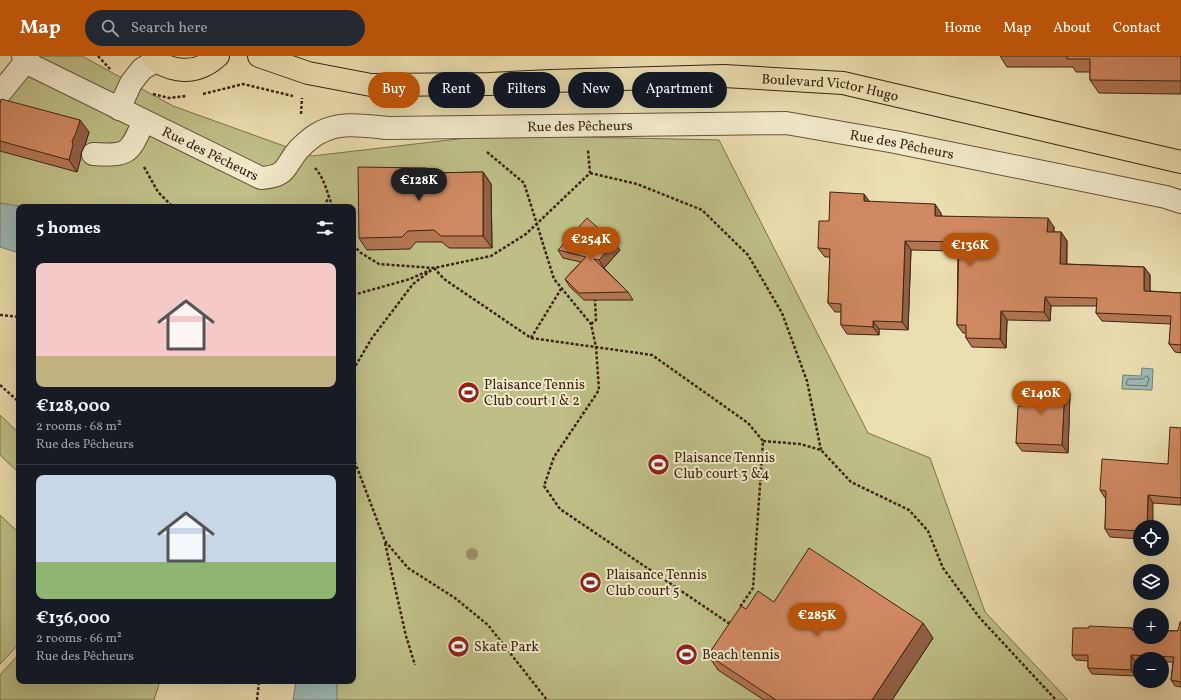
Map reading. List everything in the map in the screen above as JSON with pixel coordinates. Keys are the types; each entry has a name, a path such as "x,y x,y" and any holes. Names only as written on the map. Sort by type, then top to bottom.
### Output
{"main road":[{"path":"154,58 172,68 189,70 205,66 218,56"},
{"name":"Boulevard Victor Hugo","path":"259,56 308,73 370,85 489,84 559,80 724,76 843,83 1181,162"}],"street":[{"path":"0,93 25,58"},
{"name":"Rue des Pêcheurs","path":"25,58 33,66 261,178 274,177 286,169 300,148 322,131 343,125 388,128 786,123 896,142 1166,197 1181,202"},
{"path":"119,109 131,83 142,69 154,58"},
{"path":"92,154 114,155 125,152 133,144 144,121"}],"path":[{"path":"587,125 590,173"},
{"path":"476,127 483,148 524,183 554,279 592,324 596,347 599,390 554,457 544,486 560,509 730,624 734,618"},
{"path":"133,144 158,192 170,204"},
{"path":"300,148 321,175 332,204"},
{"path":"356,294 410,279 434,268 491,256 526,234 590,173"},
{"path":"590,173 637,184 702,210 748,255 782,312 807,381 822,450 851,482 909,510 928,531 943,568 979,616 1056,700"},
{"path":"326,204 328,196"},
{"path":"356,248 361,253 379,264 434,268 444,279 531,338 652,355 748,423 763,441 753,588 737,612"},
{"path":"356,365 372,338 413,284 434,268"},
{"path":"531,338 562,289"},
{"path":"592,324 596,320 595,300"},
{"path":"0,314 16,317"},
{"path":"0,385 16,399"},
{"path":"763,441 800,444 822,450"},
{"path":"356,465 385,541 406,636 415,665"},
{"path":"385,541 408,568 455,598 488,625 547,700"},
{"path":"257,700 259,684"}],"green space":[{"path":"29,56 82,56 173,106 312,156 492,135 719,140 868,433 930,458 985,612 1068,700 331,700 333,684 356,684 356,204 16,204 16,208 0,212 0,112"},
{"path":"0,415 16,430 16,470 0,455"},
{"path":"0,515 16,530 16,647 0,664"},
{"path":"16,657 16,684 159,684 154,700 0,700 0,675"}],"water":[{"path":"0,203 16,206 16,252 0,247"},
{"path":"1142,368 1153,369 1152,390 1122,389 1123,375 1141,376"},
{"path":"296,684 337,684 337,700 293,700"}],"building":[{"path":"1067,56 1181,56 1181,81 1090,80 1090,59 1067,59"},
{"path":"1,99 80,120 72,141 73,145 69,160 0,141"},
{"path":"358,167 427,168 428,173 483,172 483,236 441,236 434,230 408,231 402,237 359,238"},
{"path":"830,192 864,194 864,201 935,204 935,216 1048,218 1047,232 1061,232 1060,264 1144,267 1144,291 1181,293 1181,345 1169,344 1171,316 1096,313 1097,298 1045,297 1044,312 1001,311 1000,339 966,338 966,325 957,325 959,242 905,241 902,322 873,321 873,327 841,325 841,304 828,303 830,249 818,248 819,221 829,221"},
{"path":"587,218 615,243 599,260 594,259 628,292 579,293 565,279 586,257 558,250"},
{"path":"1024,384 1065,386 1062,445 1016,443 1018,406 1023,406"},
{"path":"1170,427 1181,428 1181,498 1148,495 1147,520 1133,520 1133,531 1105,529 1106,491 1100,490 1102,459 1168,464"},
{"path":"809,548 923,623 872,700 776,700 708,655 741,606 746,609 758,591 774,602"},
{"path":"1181,622 1181,682 1171,680 1174,657 1169,657 1169,652 1133,652 1133,655 1131,655 1131,670 1088,668 1088,655 1072,655 1073,628 1089,628 1089,626 1132,628 1133,644 1169,644 1169,631 1178,631"}],"place":[{"name":"Plaisance Tennis Club court 1 & 2","path":"469,392"},
{"name":"Plaisance Tennis Club court 3 &4","path":"658,465"},
{"name":"Plaisance Tennis Club court 5","path":"590,582"},
{"name":"Skate Park","path":"458,646"},
{"name":"Beach tennis","path":"687,654"}]}
